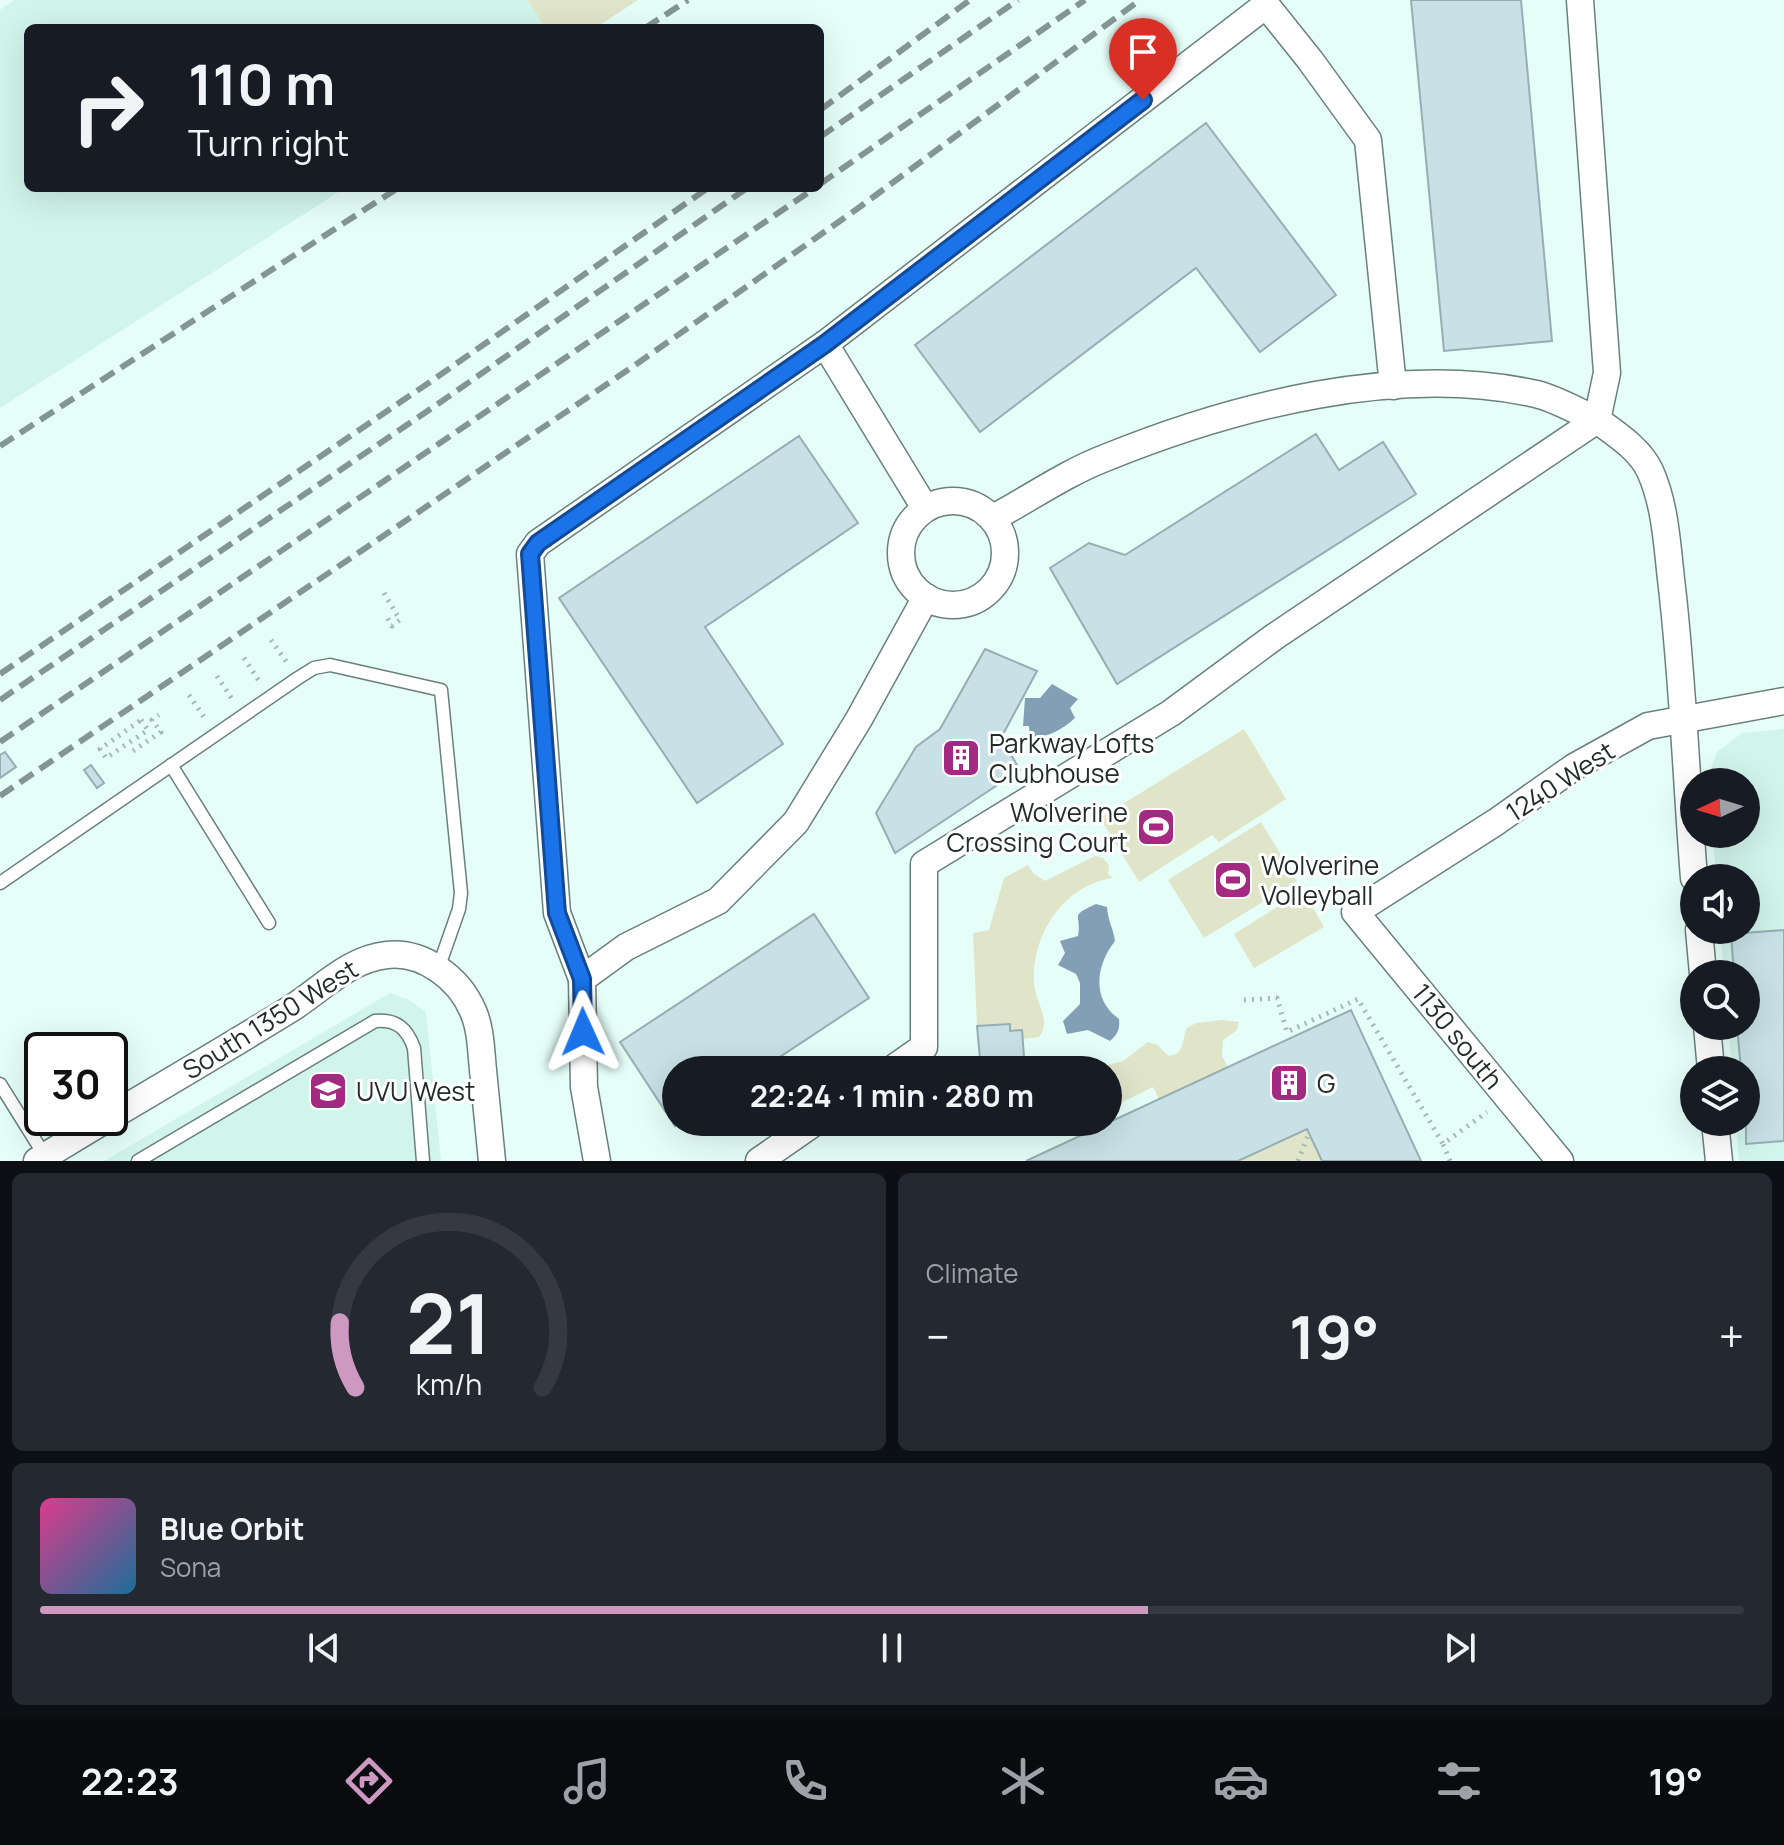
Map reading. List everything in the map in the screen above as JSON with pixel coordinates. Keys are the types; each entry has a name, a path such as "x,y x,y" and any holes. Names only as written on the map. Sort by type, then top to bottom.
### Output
{"street":[{"path":"911,1056 924,1047 924,864 1171,713 1274,637 1597,420 1607,373 1580,0"},
{"path":"597,1161 584,1087 582,979 557,913 530,554 538,543 825,344 1269,3 1368,140 1393,386"},
{"path":"825,344 925,508"},
{"path":"993,518 1102,458 1229,414 1320,394 1393,386 1484,384 1540,395 1597,420 1626,441 1649,469 1663,514 1680,650 1693,864"},
{"path":"956,500 976,505 993,518 1004,542 1005,556 997,581 988,591 965,604 951,605 926,597 909,580 901,558 904,535 925,508 956,500"},
{"path":"582,979 626,947 718,901 796,822 859,719 926,597"},
{"name":"1240 West","path":"1355,912 1496,822 1574,767 1648,726 1784,701"},
{"name":"1130 south","path":"1355,912 1560,1161"},
{"name":"South 1350 West","path":"128,1107 295,1006 354,965 390,954 408,956 438,969"},
{"path":"438,969 464,994 474,1013 480,1036 492,1161"},
{"name":"South 1350 West","path":"41,1159 79,1136"},
{"path":"759,1161 795,1136"},
{"path":"1716,1136 1719,1161"}],"lane":[{"path":"0,883 314,668 330,665 441,690 461,893 459,909 438,969"},
{"path":"171,765 269,923"},
{"path":"138,1161 375,1021 386,1020 398,1024 409,1033 414,1048 423,1161"},
{"path":"0,1084 41,1159"}],"path":[{"path":"384,593 400,620 392,626 387,617"},
{"path":"189,695 215,734"},
{"path":"133,751 161,732 152,720 159,715"},
{"path":"141,720 148,730 128,744 106,758 100,749 141,720"},
{"path":"128,744 138,759"},
{"path":"1244,1000 1277,998 1287,1032 1358,999 1450,1161"},
{"path":"1443,1144 1507,1097"},
{"path":"1298,1161 1309,1133"}],"shaded area":[{"path":"14,0 528,0 543,24 24,24 24,192 339,192 0,408 0,10"},
{"path":"528,0 638,0 601,24 543,24"},
{"path":"1244,729 1286,799 1219,842 1212,835 1139,882 1100,818"},
{"path":"1784,729 1784,1161 1739,1161 1737,1136 1760,1136 1760,1056 1731,1056 1729,1040 1760,1040 1760,960 1723,960 1721,944 1760,944 1760,864 1715,864 1714,848 1760,848 1760,768 1711,768 1717,752 1742,733"},
{"name":"Wolverine Volleyball","path":"1261,822 1297,881 1204,938 1168,880"},
{"path":"1095,856 1103,858 1109,865 1108,874 1113,878 1079,891 1065,902 1044,931 1038,948 1034,984 1044,1025 1039,1037 1023,1039 1010,1031 1009,1024 977,1026 973,933 989,930 1004,878 1028,865 1034,874 1045,881"},
{"path":"1303,891 1324,927 1254,968 1234,934"},
{"name":"UVU West","path":"390,993 409,1000 426,1012 441,1161 104,1161"},
{"path":"1239,1022 1237,1030 1223,1040 1222,1056 1228,1067 1159,1099 1153,1087 1122,1102 1122,1061 1148,1042 1157,1045 1169,1056 1178,1052 1187,1028 1196,1023"},
{"path":"1307,1129 1322,1161 1238,1161"}],"water":[{"path":"1052,684 1078,699 1070,708 1075,718 1054,732 1030,739 1029,726 1023,726 1025,698 1040,698"},
{"path":"1096,904 1107,907 1115,941 1104,960 1099,982 1104,1002 1119,1019 1118,1031 1110,1041 1088,1030 1067,1034 1063,1021 1080,1004 1080,983 1076,974 1058,965 1065,953 1060,941 1078,936 1079,914"}],"building":[{"path":"1411,0 1521,0 1552,341 1444,351"},
{"path":"1206,123 1336,295 1260,352 1196,268 980,432 915,345"},
{"path":"1316,434 1339,470 1383,442 1416,494 1117,684 1050,568 1089,543 1125,555"},
{"path":"799,436 858,523 705,627 783,744 697,803 559,598"},
{"name":"Parkway Lofts Clubhouse","path":"985,649 1037,671 1001,738 1020,770 895,853 876,813 916,747 940,729"},
{"path":"5,752 16,767 0,778 0,755"},
{"path":"91,765 104,783 97,788 84,770"},
{"path":"814,914 869,998 781,1056 662,1056 662,1106 620,1042"},
{"path":"1784,930 1784,1141 1746,1144 1746,1136 1760,1136 1760,1056 1740,1056 1738,1040 1760,1040 1760,960 1733,960 1732,944 1760,944 1760,932"},
{"name":"G","path":"1351,1010 1421,1161 1322,1161 1307,1129 1238,1161 1026,1161 1080,1136 1122,1136 1122,1116"},
{"path":"1010,1024 1010,1031 1022,1030 1024,1056 980,1056 977,1026"}],"railway":[{"path":"651,24 688,0"},
{"path":"824,107 970,0"},
{"path":"824,134 1018,0"},
{"path":"824,181 1085,0"},
{"path":"0,796 638,363 857,209 1140,0"},
{"path":"0,446 392,192"},
{"path":"0,674 430,382 702,192"},
{"path":"0,700 435,406 741,192"},
{"path":"0,742 809,192"}],"place":[{"name":"Parkway Lofts Clubhouse","path":"961,758"},
{"name":"Wolverine Crossing Court","path":"1156,827"},
{"name":"Wolverine Volleyball","path":"1233,880"},
{"name":"G","path":"1289,1083"},
{"name":"UVU West","path":"328,1091"}],"route":[{"path":"583,1032 582,979 557,913 530,554 538,543 825,344 1143,100"}]}
